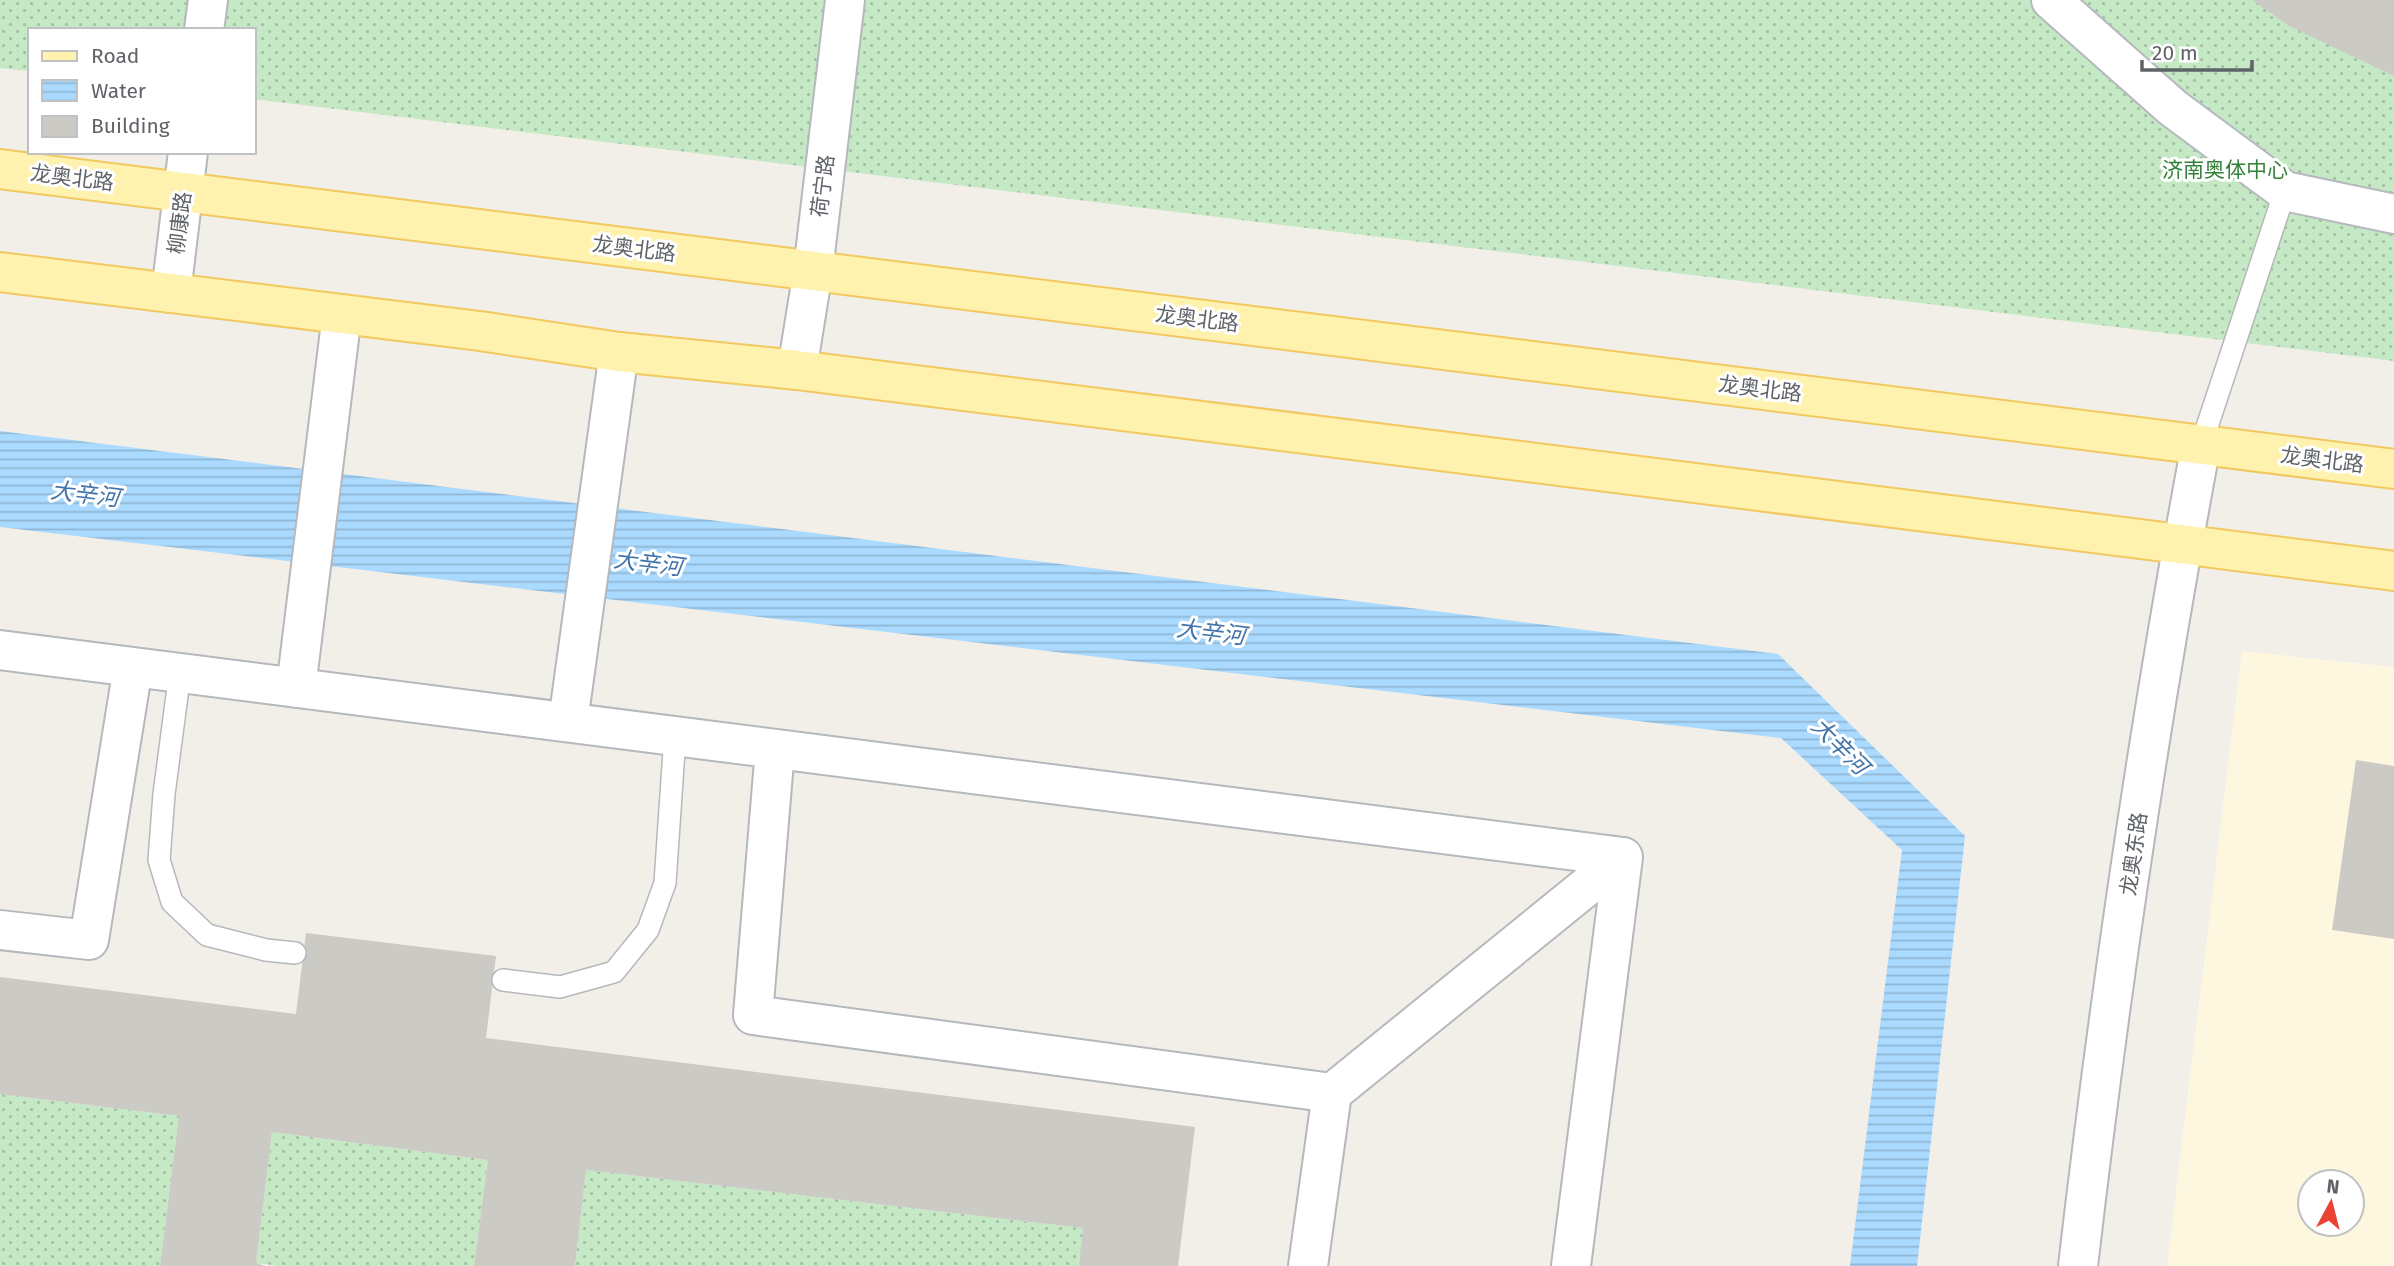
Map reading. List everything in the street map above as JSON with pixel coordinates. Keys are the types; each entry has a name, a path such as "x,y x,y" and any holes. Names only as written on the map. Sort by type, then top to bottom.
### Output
{"main road":[{"name":"龙奥北路","path":"0,169 2394,469"},
{"path":"0,272 480,331 619,352 797,370 2394,571"}],"street":[{"path":"204,28 208,0"},
{"name":"荷宁路","path":"797,370 813,271 845,0"},
{"path":"2051,0 2173,107 2285,191 2394,214"},
{"name":"柳康路","path":"171,293 188,154"},
{"path":"296,688 342,314"},
{"path":"568,722 619,352"},
{"name":"龙奥东路","path":"2078,1266 2132,857 2183,544 2202,445"},
{"path":"0,650 1623,857"},
{"path":"0,930 89,940 133,667"},
{"path":"775,749 753,1014 1332,1093"},
{"path":"1308,1266 1332,1093 1623,857"},
{"path":"1571,1266 1623,857"}],"lane":[{"path":"2202,445 2285,191"},
{"path":"180,673 164,794 159,860 172,902 206,935 266,950 295,953"},
{"path":"503,979 560,987 614,972 648,930 665,883 675,736"}],"shaded area":[{"path":"2242,651 2394,667 2394,1266 2167,1266"}],"green space":[{"name":"济南奥体中心","path":"0,0 2394,0 2394,361 256,99 256,28 28,28 28,71 0,68"},
{"path":"0,1094 179,1116 160,1266 0,1266"},
{"path":"272,1132 488,1160 474,1266 278,1266 256,1263"},
{"path":"586,1170 1083,1228 1079,1266 575,1266"}],"water":[{"name":"大辛河","path":"0,431 1778,654 1965,836 1917,1266 1850,1266 1902,850 1781,738 0,527"}],"building":[{"path":"2252,0 2394,0 2394,76 2289,26"},
{"path":"2356,760 2394,766 2394,939 2332,930"},
{"path":"306,933 496,956 486,1038 1195,1127 1178,1266 1079,1266 1083,1228 586,1170 575,1266 474,1266 488,1160 272,1132 256,1263 265,1266 160,1266 179,1116 0,1094 0,977 296,1014"}]}
